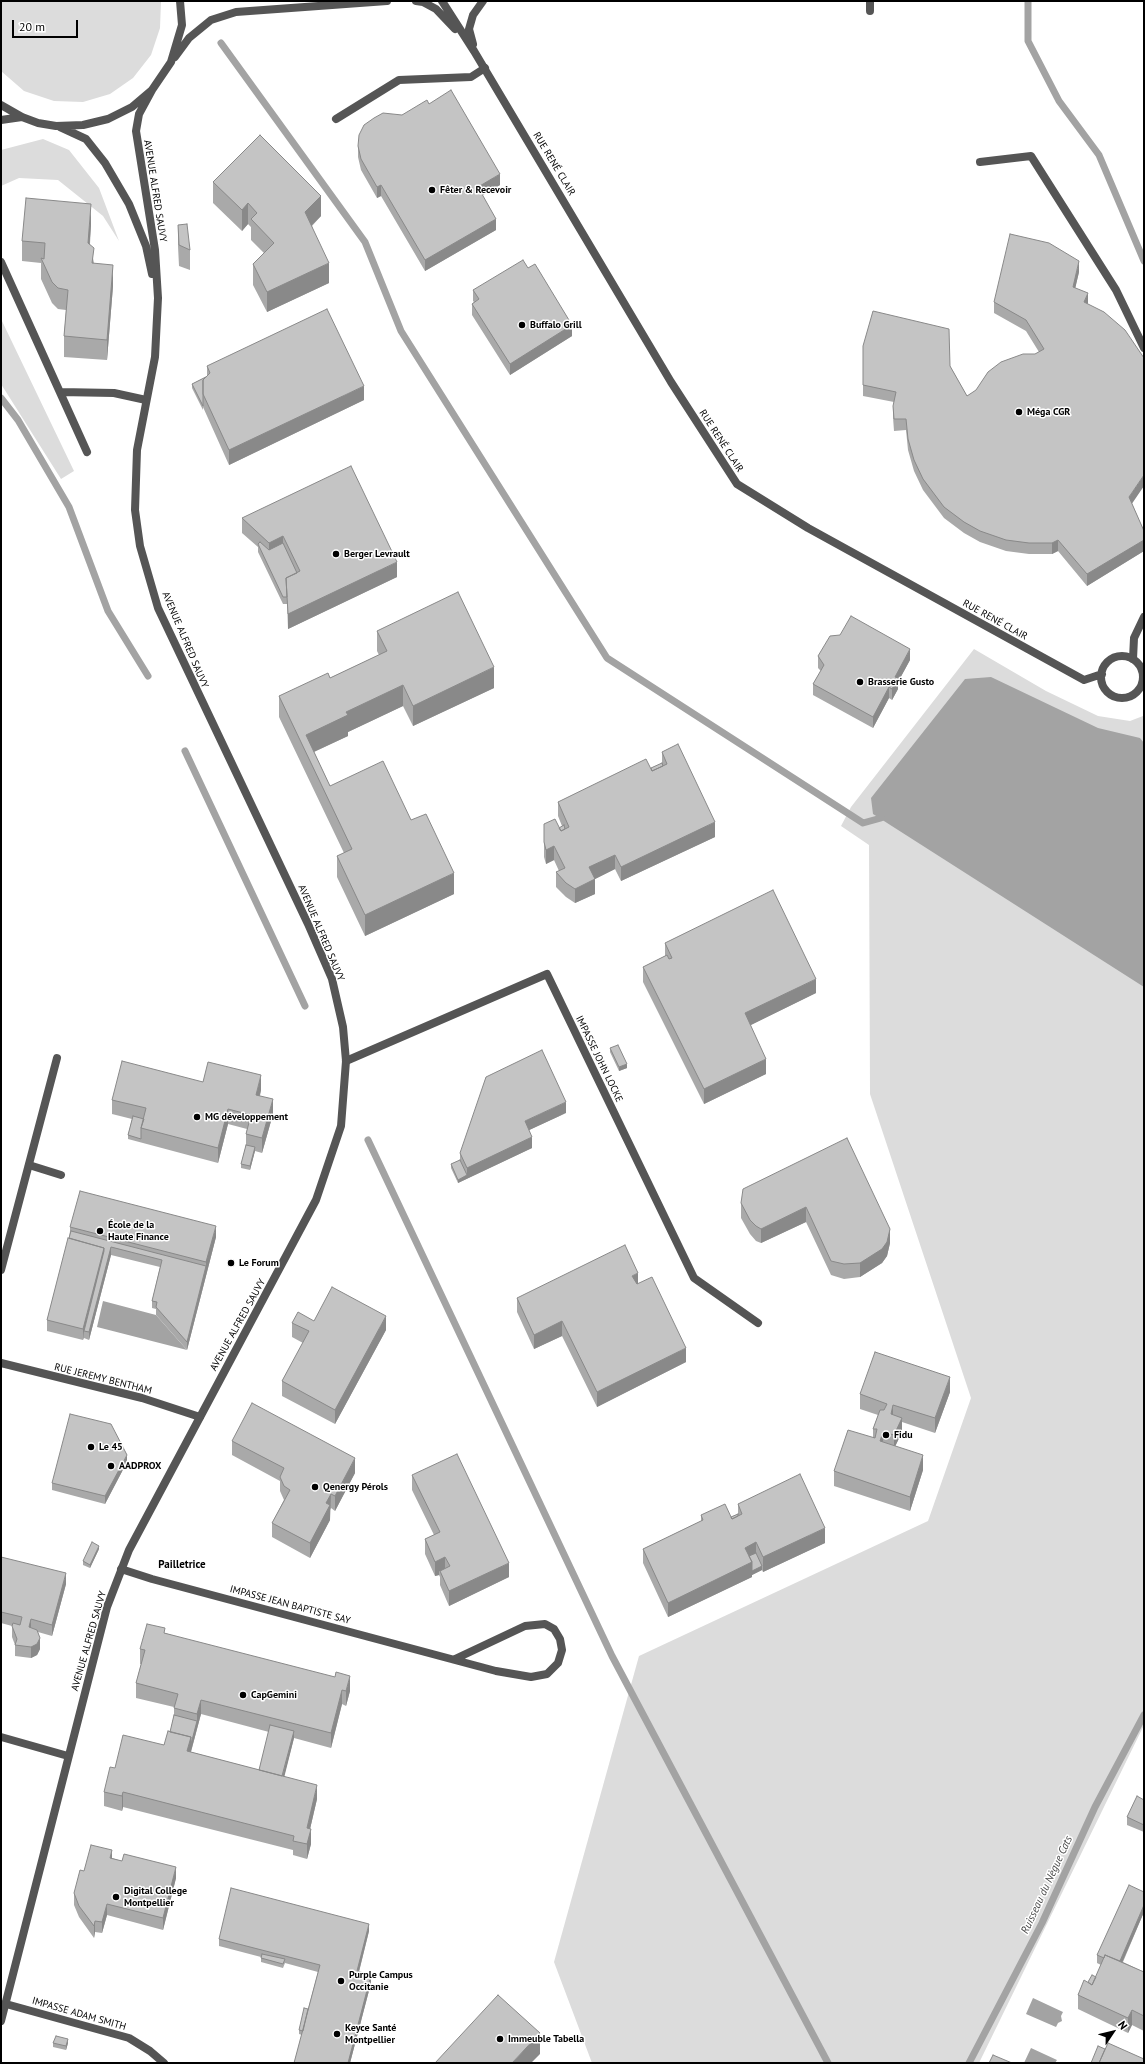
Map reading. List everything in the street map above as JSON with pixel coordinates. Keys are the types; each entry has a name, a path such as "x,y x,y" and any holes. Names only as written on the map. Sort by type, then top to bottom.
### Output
{"street":[{"path":"171,62 182,25 180,1"},
{"path":"1,105 22,117 38,123 56,126 83,125 108,119 132,107 152,90 189,38 211,20 236,12 387,1"},
{"name":"RUE RENÉ CLAIR","path":"416,1 423,2 436,9 474,51"},
{"name":"RUE RENÉ CLAIR","path":"442,1 485,68 667,375 737,484 802,524 1084,680 1102,674"},
{"name":"RUE RENÉ CLAIR","path":"474,51 469,30 473,15 483,1"},
{"path":"870,1 870,11"},
{"path":"336,119 399,80 471,77 485,68"},
{"name":"AVENUE ALFRED SAUVY","path":"1,2021 107,1607 121,1569 132,1544 316,1200 341,1126 346,1061 343,1027 332,979 308,924 158,608 140,546 136,510 137,450 154,357 158,298 154,250 136,132 139,114 152,90"},
{"path":"1,120 22,117"},
{"name":"AVENUE ALFRED SAUVY","path":"56,126 86,139 105,162 130,204 146,246 158,298"},
{"path":"980,162 1031,156 1116,290 1144,348"},
{"path":"1,262 87,452"},
{"path":"60,392 114,393 146,400"},
{"path":"1133,659 1134,638 1144,617"},
{"path":"1127,656 1133,659 1142,669 1143,676 1142,683 1135,694 1122,698 1109,693 1102,681 1102,674 1108,662 1114,658 1127,656"},
{"name":"IMPASSE JOHN LOCKE","path":"346,1061 547,974 694,1278 758,1323"},
{"path":"1,1270 57,1058"},
{"path":"29,1165 61,1175"},
{"name":"RUE JEREMY BENTHAM","path":"1,1363 142,1398 200,1417"},
{"name":"IMPASSE JEAN BAPTISTE SAY","path":"121,1569 152,1579 496,1671 531,1677 547,1674 558,1662 562,1650 560,1639 554,1629 545,1624 526,1626 455,1659"},
{"path":"1,1738 68,1756"},
{"name":"IMPASSE ADAM SMITH","path":"6,2004 129,2038 150,2050 164,2063"}],"shaded area":[{"path":"1,1 161,1 160,28 151,55 133,78 110,94 83,102 54,101 24,91 1,71"},
{"path":"43,139 69,150 99,188 119,241 103,216 58,180 19,178 1,186 1,150"},
{"path":"1,319 74,471 61,479 1,384"},
{"path":"974,649 1046,691 1098,716 1130,721 1143,716 1144,718 1144,1725 979,2063 592,2063 554,1962 639,1656 928,1521 971,1398 870,1094 869,845 841,826 851,807"},
{"path":"991,677 1098,728 1140,738 1144,743 1144,987 873,814 871,798 965,679"},
{"path":"103,1301 156,1315 187,1350 97,1327"},
{"path":"1033,1998 1063,2012 1061,2016 1062,2021 1058,2023 1056,2027 1026,2014"},
{"path":"1031,2048 1057,2060 1055,2063 1024,2063"}],"building":[{"name":"Fêter & Recevoir","path":"451,90 500,174 478,187 496,219 425,260 381,185 377,187 361,159 358,146 359,135 364,125 383,113 402,115 427,100 429,104"},
{"path":"260,135 321,196 305,212 329,263 267,292 253,264 274,243 251,219 257,213 248,203 242,210 213,182"},
{"path":"26,198 91,204 88,243 94,248 92,263 113,265 107,340 64,336 68,290 58,288 52,282 41,258 44,259 45,243 22,241"},
{"path":"187,224 190,250 179,245 178,225"},
{"name":"Méga CGR","path":"1010,234 1049,243 1079,261 1073,287 1088,293 1084,302 1104,312 1125,330 1144,358 1144,475 1129,497 1144,531 1144,540 1087,574 1058,540 1052,543 1029,543 1006,540 980,531 964,522 944,507 923,479 914,460 908,439 906,419 894,419 893,406 896,392 863,385 863,346 873,311 949,329 950,366 967,396 976,390 988,372 1001,362 1023,354 1035,354 1044,349 1026,320 994,302"},
{"name":"Buffalo Grill","path":"523,260 528,268 535,264 572,325 510,364 472,304 479,299 473,290"},
{"path":"327,309 364,386 229,450 203,394 203,380 210,373 207,366"},
{"path":"206,377 203,380 203,406 192,384"},
{"name":"Berger Levrault","path":"351,466 397,562 288,614 286,578 300,571 283,536 269,543 242,518"},
{"path":"260,542 269,550 283,543 297,573 286,578 287,597 283,597 258,544"},
{"path":"458,592 494,667 413,706 403,685 346,712 348,715 306,735 330,786 383,761 411,820 426,814 454,873 365,915 337,856 352,849 279,696 328,673 330,678 387,651 377,631"},
{"name":"Brasserie Gusto","path":"851,616 910,649 895,677 898,678 892,689 889,687 873,717 813,684 824,665 818,656 830,636 840,635"},
{"path":"678,744 715,822 621,867 615,855 589,867 595,879 575,889 566,883 556,872 565,868 554,846 546,850 544,842 544,824 555,819 561,831 569,827 558,802 646,759 652,771 667,764 662,752"},
{"path":"662,763 663,766 652,771 651,768"},
{"path":"564,825 565,829 561,831 559,828"},
{"path":"773,890 816,979 745,1013 766,1059 704,1089 643,967 667,955 669,959 672,958 665,943"},
{"path":"618,1045 627,1064 619,1067 610,1048"},
{"path":"542,1050 566,1102 525,1121 532,1137 467,1168 460,1153 486,1077"},
{"name":"MG développement","path":"122,1061 203,1082 208,1062 261,1075 256,1095 273,1099 262,1138 246,1134 251,1115 228,1109 218,1148 141,1128 146,1108 112,1100"},
{"path":"133,1116 144,1119 141,1128 141,1139 128,1135"},
{"path":"847,1138 890,1229 887,1242 882,1249 860,1263 844,1264 831,1261 806,1207 761,1229 750,1220 741,1203 743,1189"},
{"path":"246,1145 255,1147 250,1166 241,1164"},
{"path":"460,1160 467,1175 458,1180 451,1164"},
{"path":"80,1191 216,1226 206,1262 70,1227"},
{"path":"71,1231 206,1266 187,1342 156,1307 157,1302 152,1301 162,1260 111,1247 89,1332 84,1331 104,1248 69,1238"},
{"path":"68,1238 104,1248 83,1329 47,1320"},
{"path":"625,1245 638,1273 632,1276 637,1284 652,1277 686,1348 597,1392 562,1321 534,1335 517,1298"},
{"path":"332,1287 386,1316 335,1410 282,1381 309,1331 292,1323 298,1312 314,1321"},
{"path":"875,1352 950,1377 935,1418 893,1405 891,1414 902,1418 894,1435 883,1432 880,1441 923,1455 910,1497 834,1471 848,1430 875,1438 877,1429 873,1429 880,1410 884,1410 887,1404 860,1394"},
{"name":"Qenergy Pérols","path":"252,1403 355,1458 335,1496 331,1494 326,1503 330,1505 310,1543 272,1523 290,1490 284,1486 280,1477 284,1468 232,1441"},
{"name":"Le 45","path":"70,1414 111,1424 127,1455 105,1496 52,1483"},
{"path":"457,1454 509,1563 449,1591 440,1571 450,1566 445,1557 435,1562 425,1539 440,1532 412,1475"},
{"path":"800,1474 825,1528 763,1557 756,1542 745,1548 752,1562 668,1603 643,1549 703,1520 701,1515 725,1504 732,1519 742,1514 738,1504"},
{"path":"738,1514 738,1516 732,1519 731,1517"},
{"path":"92,1542 99,1546 90,1565 83,1561"},
{"path":"756,1553 762,1566 752,1571 752,1562 749,1556"},
{"path":"1,1557 66,1573 52,1625 31,1619 29,1627 37,1630 40,1638 37,1644 31,1647 15,1645 17,1639 12,1626 13,1623 20,1625 22,1617 1,1612"},
{"name":"CapGemini","path":"147,1624 165,1628 164,1633 335,1677 336,1672 350,1676 346,1691 342,1690 331,1733 201,1700 197,1714 174,1708 178,1694 136,1683 145,1650 140,1649"},
{"path":"174,1715 197,1721 191,1744 191,1737 170,1732"},
{"path":"270,1725 294,1731 282,1776 259,1770"},
{"path":"168,1731 191,1737 187,1751 317,1785 307,1828 311,1829 307,1844 293,1841 294,1836 123,1792 122,1796 104,1792 110,1767 115,1768 123,1735 164,1745"},
{"path":"1137,1796 1144,1800 1144,1825 1127,1817"},
{"path":"91,1845 112,1850 110,1858 122,1861 124,1854 176,1867 163,1918 107,1904 102,1922 95,1921 94,1926 79,1906 74,1893 80,1870 84,1871"},
{"path":"1129,1885 1144,1892 1144,1905 1120,1961 1105,1955 1104,1958 1097,1955"},
{"name":"Purple Campus Occitanie","path":"231,1888 369,1924 357,1971 371,1975 348,2063 294,2063 320,1965 219,1939"},
{"path":"262,1954 285,1959 283,1964 261,1958"},
{"path":"1105,1955 1144,1972 1144,2016 1132,2010 1128,2018 1078,1995 1084,1980 1092,1985"},
{"path":"1092,1975 1096,1977 1092,1985 1088,1982"},
{"path":"498,1995 540,2033 512,2063 435,2063"},
{"path":"304,2008 308,2009 303,2031 299,2030"},
{"path":"56,2036 68,2039 66,2046 53,2043"},
{"path":"1108,2043 1144,2059 1144,2063 1099,2063"},
{"path":"1098,2046 1105,2049 1099,2063 1091,2063"},
{"path":"993,2055 1012,2063 989,2063"}],"waterway":[{"name":"Ruisseau du Nègue Cats","path":"1028,1 1028,41 1059,101 1099,155 1144,261"},
{"path":"221,43 365,242 401,331 607,658 863,823 881,818"},
{"path":"1,398 18,420 69,507 108,611 148,676"},
{"path":"185,751 305,1006"},
{"path":"368,1140 612,1656 828,2063"},
{"name":"Ruisseau du Nègue Cats","path":"969,2063 1042,1923 1095,1807 1144,1715"}],"place":[{"name":"Fêter & Recevoir","path":"432,190"},
{"name":"Buffalo Grill","path":"522,325"},
{"name":"Méga CGR","path":"1019,412"},
{"name":"Berger Levrault","path":"336,554"},
{"name":"Brasserie Gusto","path":"860,682"},
{"name":"MG développement","path":"197,1117"},
{"name":"École de la Haute Finance","path":"100,1231"},
{"name":"Le Forum","path":"231,1263"},
{"name":"Fidu","path":"886,1435"},
{"name":"Le 45","path":"91,1447"},
{"name":"AADPROX","path":"111,1466"},
{"name":"Qenergy Pérols","path":"315,1487"},
{"name":"CapGemini","path":"243,1695"},
{"name":"Digital College Montpellier","path":"116,1897"},
{"name":"Purple Campus Occitanie","path":"341,1981"},
{"name":"Keyce Santé Montpellier","path":"337,2034"},
{"name":"Immeuble Tabella","path":"500,2039"}],"district":[{"name":"Pailletrice","path":"182,1565"}]}
